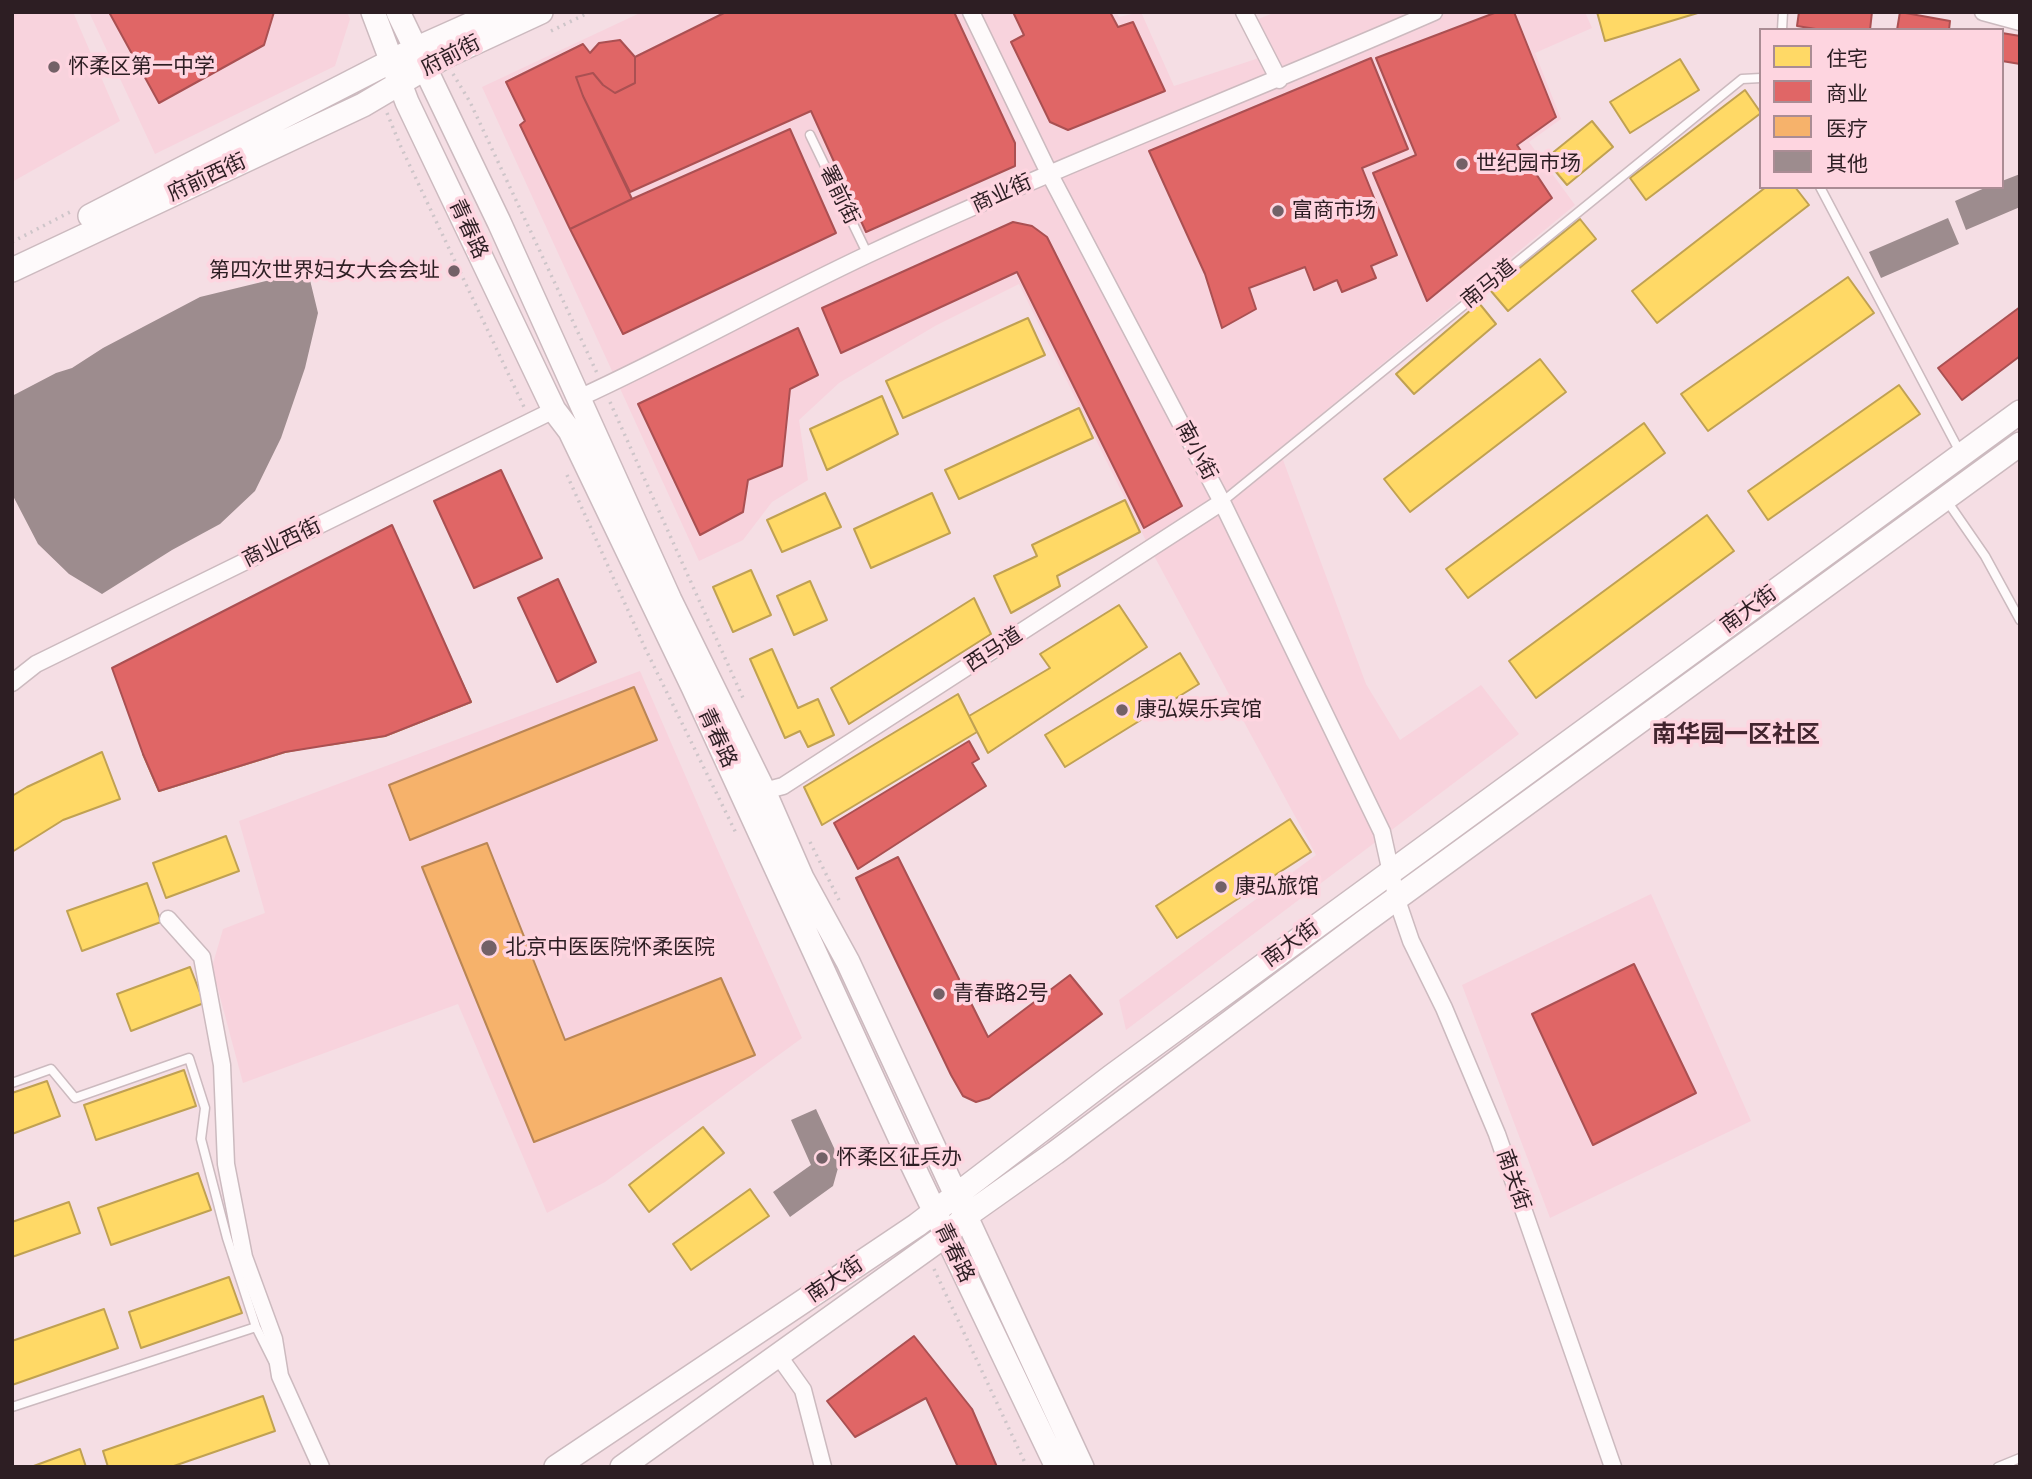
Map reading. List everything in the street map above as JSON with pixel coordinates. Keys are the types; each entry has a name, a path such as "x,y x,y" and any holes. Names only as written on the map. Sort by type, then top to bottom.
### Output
{"main road":[{"name":"青春路","path":"373,12 391,80 425,140 554,410 569,430 705,712 934,1212 1057,1467"},
{"name":"青春路","path":"398,12 428,58 670,600 764,791 802,878 848,962 1082,1467"},
{"name":"府前街","path":"391,80 498,12"},
{"name":"府前街","path":"428,58 541,12"},
{"name":"府前西街","path":"12,256 391,80"},
{"name":"府前西街","path":"12,270 363,105 391,80"},
{"name":"南大街","path":"556,1467 917,1225 1392,871 2020,412"},
{"name":"南大街","path":"622,1467 927,1249 966,1216 2020,444"}],"street":[{"name":"南小街","path":"971,12 1049,173 1222,502 1382,832 1397,900"},
{"path":"1244,12 1279,80"},
{"name":"商业街","path":"579,398 867,255 1049,173 1279,80 1434,12"},
{"path":"1983,12 2020,22"},
{"name":"商业西街","path":"12,683 36,664 554,410"},
{"name":"西马道","path":"764,791 783,786 1222,502"},
{"name":"南关街","path":"1397,900 1411,940 1444,1008 1497,1134 1613,1467"},
{"path":"168,919 202,957 222,1065 229,1177 244,1257 274,1339 280,1376 321,1467"},
{"path":"778,1356 803,1390 823,1467"}],"lane":[{"name":"南马道","path":"1222,502 1742,79 1759,78"},
{"name":"署前街","path":"810,135 867,255"},
{"path":"1821,189 1961,456"},
{"path":"1945,499 1985,556 2020,620"},
{"path":"12,1083 51,1069 75,1098 189,1058 205,1108 201,1139 227,1238 256,1327 280,1376"},
{"path":"12,1407 256,1327"},
{"path":"1998,1467 2020,1458"}],"path":[{"name":"青春路","path":"428,58 470,102 603,387 743,699"},
{"name":"青春路","path":"391,80 401,147 531,422"},
{"name":"青春路","path":"561,463 645,648 742,845"},
{"path":"806,834 842,906"},
{"name":"青春路","path":"927,1249 939,1282 1027,1467"}],"shaded area":[{"name":"怀柔区第一中学","path":"12,12 73,12 120,121 12,182"},
{"path":"89,12 347,12 350,19 335,66 155,154"},
{"path":"642,12 1116,12 1119,17 1141,12 1174,86 1259,58 1243,25 1276,12 1585,12 1592,28 1535,53 1561,119 1529,142 1575,205 1279,449 1366,684 1400,740 1481,685 1519,734 1126,1030 1119,1000 1316,855 1146,541 1019,284 935,326 839,383 799,420 808,480 772,502 743,540 699,561 482,87"},
{"name":"北京中医医院怀柔医院","path":"640,671 802,1038 605,1182 547,1213 458,1004 243,1083 212,967 223,929 265,913 239,821"},
{"path":"1651,894 1751,1121 1550,1218 1462,985"}],"building: 住宅":[{"path":"1597,12 1701,12 1605,41"},
{"path":"1680,59 1699,90 1630,133 1610,102"},
{"path":"1745,90 1759,110 1759,115 1646,200 1630,178"},
{"path":"1592,121 1613,147 1567,185 1545,159"},
{"path":"1763,189 1797,189 1809,205 1657,323 1632,291"},
{"path":"1580,219 1596,239 1508,311 1491,291"},
{"path":"1848,277 1874,313 1708,431 1681,394"},
{"path":"1479,303 1496,324 1414,394 1396,374"},
{"path":"1028,318 1045,355 903,418 886,381"},
{"path":"1540,359 1566,392 1410,512 1384,479"},
{"path":"1899,385 1920,414 1768,520 1748,491"},
{"path":"882,396 898,434 827,470 810,429"},
{"path":"1079,408 1093,438 959,499 945,470"},
{"path":"1644,423 1665,453 1468,598 1446,569"},
{"path":"825,493 841,527 782,552 767,520"},
{"path":"932,493 950,533 871,568 854,529"},
{"path":"1125,500 1140,532 1057,576 1060,586 1011,613 994,576 1037,556 1032,545"},
{"path":"1707,515 1734,551 1536,698 1509,661"},
{"path":"751,570 771,615 733,632 713,587"},
{"path":"810,581 827,620 794,635 777,596"},
{"path":"974,598 991,634 849,724 831,688"},
{"path":"1119,605 1147,647 988,753 969,716 1050,668 1040,654"},
{"path":"772,649 798,708 818,699 834,735 808,747 800,731 785,738 750,659"},
{"name":"康弘娱乐宾馆","path":"1180,653 1199,684 1065,767 1045,735"},
{"path":"459,676 471,702 385,736 328,745 324,717 377,709"},
{"path":"958,694 977,732 822,825 804,787"},
{"path":"272,715 302,716 306,748 159,791 143,754"},
{"path":"102,752 120,799 63,820 12,852 12,796"},
{"name":"康弘旅馆","path":"1290,819 1311,852 1177,938 1156,906"},
{"path":"226,836 239,871 166,898 153,863"},
{"path":"147,883 161,922 82,951 67,911"},
{"path":"190,967 204,1003 131,1031 117,994"},
{"path":"184,1070 196,1106 96,1140 84,1105"},
{"path":"47,1081 60,1116 12,1134 12,1093"},
{"path":"703,1127 724,1153 649,1212 629,1185"},
{"path":"198,1173 211,1210 111,1245 98,1208"},
{"path":"750,1189 769,1216 691,1270 673,1244"},
{"path":"69,1202 80,1233 12,1257 12,1222"},
{"path":"229,1277 242,1313 141,1348 129,1312"},
{"path":"104,1309 118,1348 12,1385 12,1341"},
{"path":"263,1396 275,1431 171,1467 108,1467 103,1451"},
{"path":"80,1449 86,1467 31,1467"}],"building: 商业":[{"path":"109,12 274,12 264,45 159,103"},
{"path":"726,12 954,12 1015,143 1015,166 866,232 811,111 630,192 576,77 593,73 603,85 615,93 635,83 635,57"},
{"path":"1013,12 1110,12 1118,27 1133,22 1165,91 1068,130 1050,122 1011,42 1024,35"},
{"name":"世纪园市场","path":"1497,12 1514,12 1556,117 1517,145 1552,198 1427,301 1373,173 1416,155 1376,58"},
{"path":"1799,12 1872,12 1870,28 1797,26"},
{"path":"1900,12 1950,21 1949,28 1897,28"},
{"path":"2004,33 2020,36 2020,64 2004,61"},
{"path":"620,40 635,57 635,83 615,93 603,85 593,73 576,77 632,199 570,229 520,125 525,121 506,82 583,44 590,53 599,43"},
{"name":"富商市场","path":"1371,58 1408,149 1362,168 1397,255 1371,266 1376,278 1342,292 1337,280 1314,290 1305,267 1249,288 1256,309 1222,328 1205,274 1149,151"},
{"path":"790,129 836,233 623,334 570,229"},
{"path":"1013,222 1032,226 1047,237 1182,506 1144,528 1017,272 841,353 822,308"},
{"path":"2020,307 2020,356 1962,400 1938,368"},
{"path":"798,328 818,375 790,389 782,466 748,480 743,512 700,535 638,404"},
{"path":"501,470 542,558 474,588 434,501"},
{"path":"392,525 471,702 385,736 285,752 159,791 112,668"},
{"path":"558,579 596,662 557,682 518,598"},
{"path":"969,741 979,759 972,763 986,786 858,869 834,823"},
{"name":"青春路2号","path":"898,857 988,1037 1070,975 1102,1014 989,1098 976,1102 963,1096 856,878"},
{"path":"1634,964 1696,1093 1593,1145 1532,1014"},
{"path":"914,1336 972,1409 997,1467 958,1467 926,1398 855,1437 827,1401"}],"building: 医疗":[{"path":"634,687 657,740 410,840 389,785"},
{"path":"487,843 565,1040 721,978 755,1055 534,1142 422,867"}],"building: 其他":[{"path":"2020,174 2020,207 1966,230 1955,201 1982,189 2004,189 2004,180"},
{"path":"1948,218 1959,244 1881,278 1869,252"},
{"path":"270,280 310,280 318,313 305,368 281,438 255,491 220,524 172,550 102,594 69,574 38,544 12,494 12,396 56,373 72,368 103,348 200,297"},
{"name":"怀柔区征兵办","path":"816,1109 835,1150 838,1168 833,1186 790,1217 773,1192 811,1165 791,1120"}],"place":[{"name":"怀柔区第一中学","path":"54,67"},
{"name":"世纪园市场","path":"1462,164"},
{"name":"富商市场","path":"1278,211"},
{"name":"第四次世界妇女大会会址","path":"454,271"},
{"name":"康弘娱乐宾馆","path":"1122,710"},
{"name":"康弘旅馆","path":"1221,887"},
{"name":"北京中医医院怀柔医院","path":"489,948"},
{"name":"青春路2号","path":"939,994"},
{"name":"怀柔区征兵办","path":"822,1158"}],"district":[{"name":"南华园一区社区","path":"1736,735"}]}
